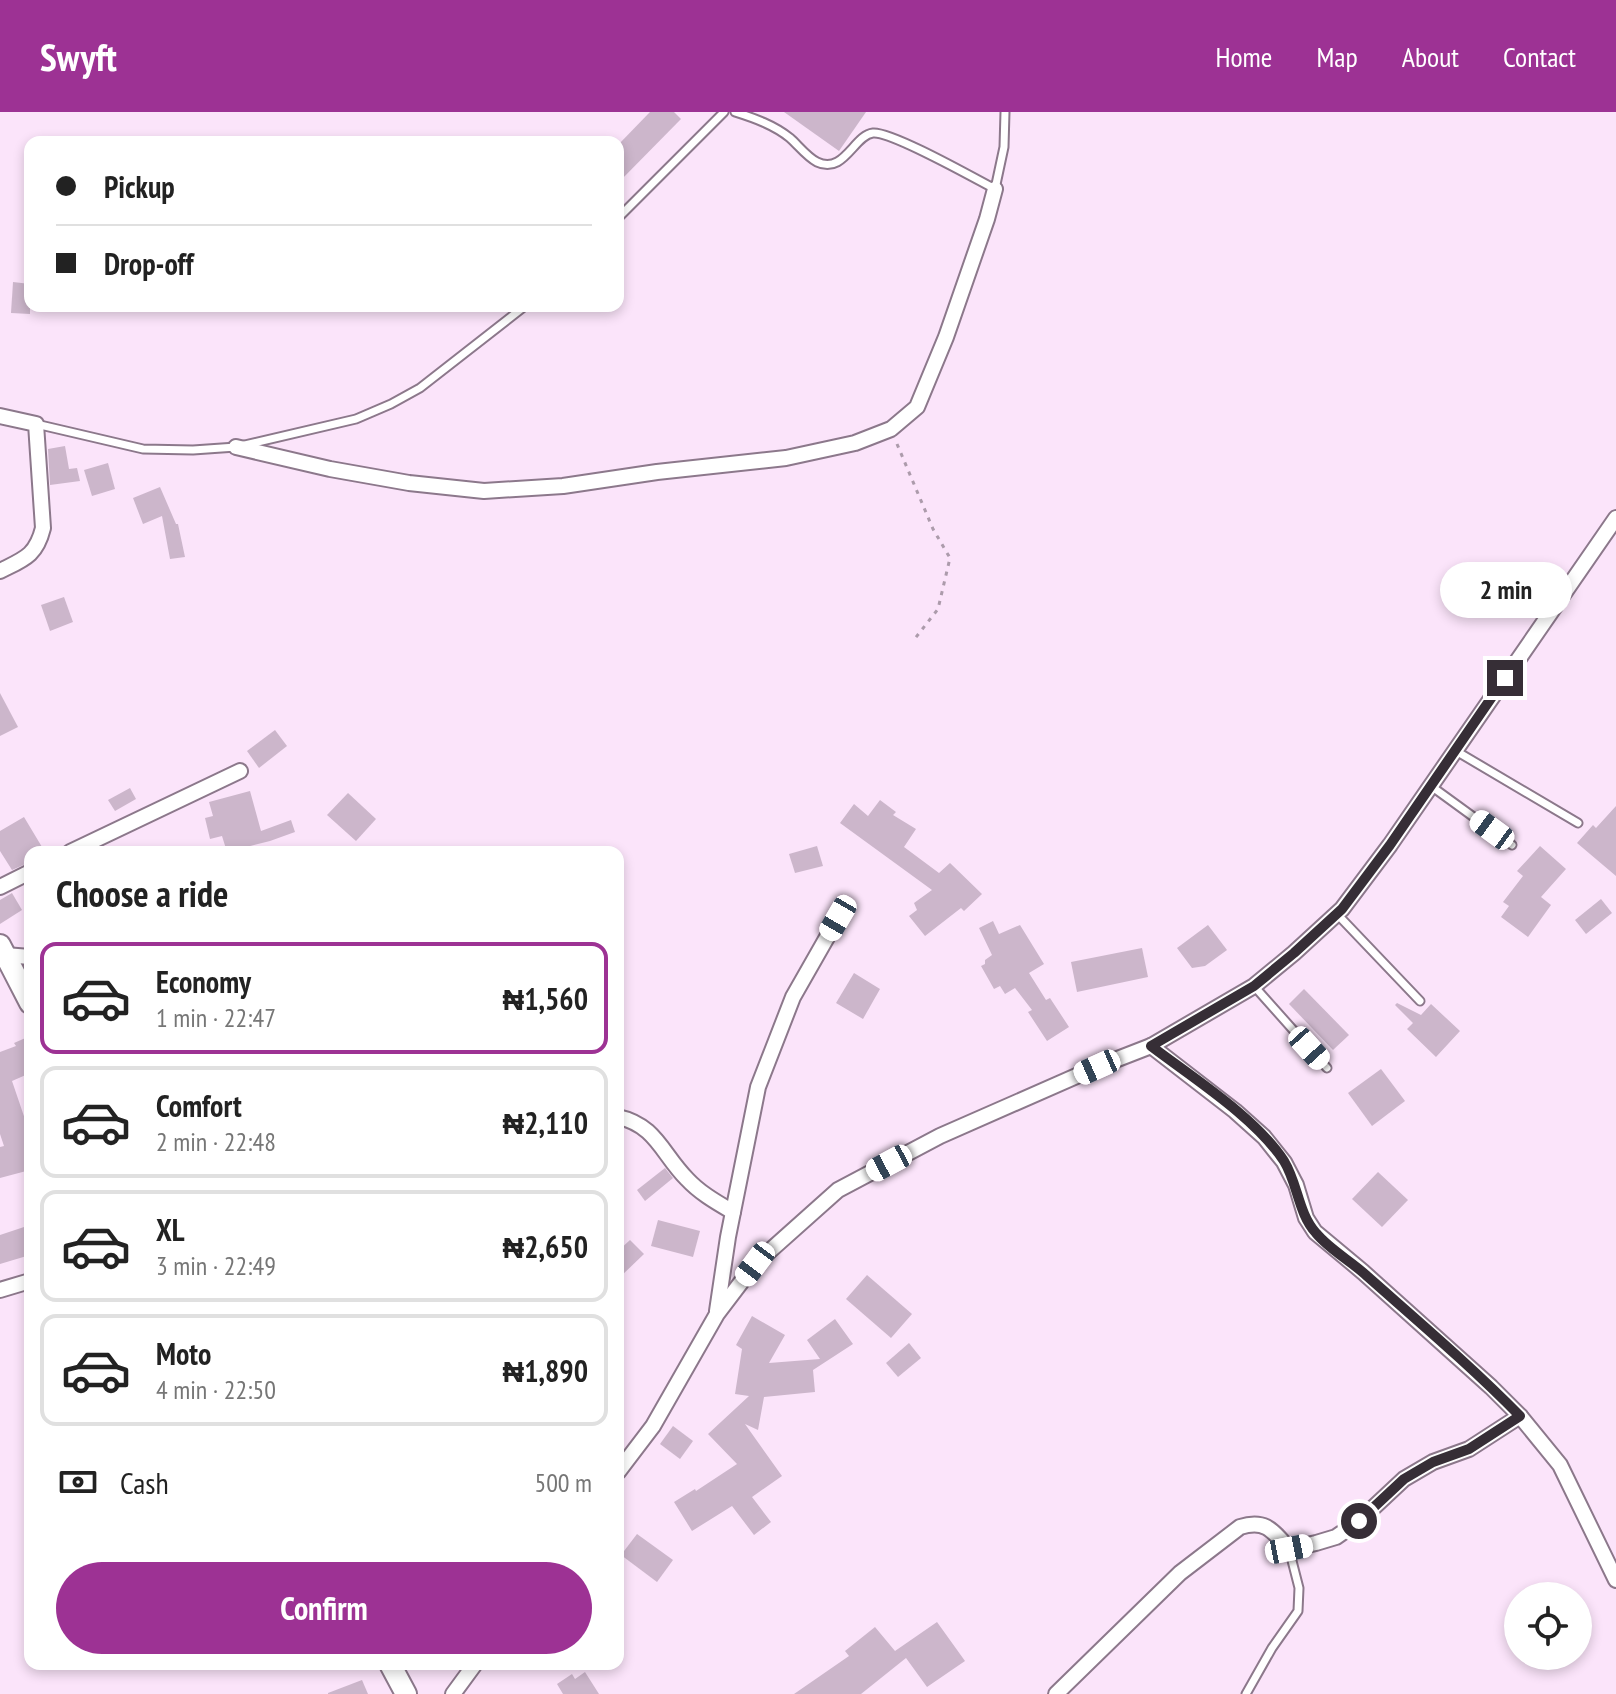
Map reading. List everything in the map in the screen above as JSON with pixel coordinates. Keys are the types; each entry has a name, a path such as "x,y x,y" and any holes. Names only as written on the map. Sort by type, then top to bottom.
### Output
{"main road":[{"path":"3,950 24,991"},
{"path":"393,1670 406,1694"}],"street":[{"path":"236,447 330,469 409,483 484,491 563,486 786,458 855,443 891,429 917,407 946,337 995,189"},
{"path":"0,416 36,424 43,528 39,544 28,558 0,571"},
{"path":"624,1464 653,1426 717,1314 755,1264 838,1190 940,1136 1151,1046 1254,986 1337,914 1390,845 1616,518"},
{"path":"83,846 240,771"},
{"path":"0,887 24,875"},
{"path":"717,1314 758,1087 793,997 838,918"},
{"path":"3,950 24,955"},
{"path":"1151,1046 1264,1137 1284,1162 1296,1185 1306,1218 1315,1232 1520,1416 1560,1465 1616,1580"},
{"path":"624,1118 651,1133 685,1177 704,1195 733,1212"},
{"path":"0,1290 24,1283"},
{"path":"1056,1694 1180,1573 1240,1527 1264,1525 1289,1549 1336,1537 1359,1521 1404,1479 1433,1462 1469,1449 1520,1416"},
{"path":"453,1694 471,1670"}],"lane":[{"path":"624,212 724,112"},
{"path":"735,112 758,119 786,135 818,162 829,164 845,158 866,136 875,133 898,140 995,189 1004,147 1005,112"},
{"path":"36,424 143,449 236,447 356,419 391,404 420,388 517,312"},
{"path":"1455,751 1578,823"},
{"path":"1431,786 1512,845"},
{"path":"1337,914 1420,1001"},
{"path":"1254,986 1327,1068"},
{"path":"1246,1694 1298,1611 1299,1588 1289,1549"}],"path":[{"path":"891,429 933,529 950,558 938,609 913,641"}],"building":[{"path":"650,112 674,112 681,119 624,177 624,139"},
{"path":"784,112 866,112 839,151"},
{"path":"13,282 24,283 24,312 30,314 11,313"},
{"path":"65,446 69,469 77,468 80,481 50,485 48,449"},
{"path":"108,463 115,489 92,496 84,470"},
{"path":"160,487 178,524 185,557 170,559 162,516 143,524 133,498"},
{"path":"64,597 73,622 50,631 41,605"},
{"path":"0,693 18,727 0,736"},
{"path":"275,730 287,746 259,768 247,751"},
{"path":"130,788 136,799 115,811 108,800"},
{"path":"250,791 261,831 291,820 295,832 250,846 225,846 222,836 210,839 205,818 213,816 209,802"},
{"path":"348,793 376,819 356,841 327,815"},
{"path":"880,800 896,812 893,815 916,829 904,847 939,873 950,863 982,894 964,911 961,908 925,936 909,916 917,910 914,903 932,890 840,823 854,804 868,816"},
{"path":"1616,806 1616,876 1577,843"},
{"path":"24,817 41,846 24,846 24,865 12,870 0,851 0,831"},
{"path":"817,846 823,866 795,873 789,854"},
{"path":"1540,846 1566,869 1541,897 1551,905 1528,937 1501,917 1509,906 1503,902 1523,876 1517,871"},
{"path":"12,893 22,910 0,924 0,900"},
{"path":"1601,899 1612,913 1586,934 1575,920"},
{"path":"993,921 999,934 1020,925 1044,964 1029,973 1046,1000 1050,998 1069,1027 1047,1041 1028,1012 1032,1010 1015,988 1005,994 1000,986 994,989 981,966 992,955 979,928"},
{"path":"1208,925 1227,950 1205,966 1192,968 1177,948"},
{"path":"1142,948 1148,977 1077,992 1071,962"},
{"path":"854,973 880,989 863,1019 836,1003"},
{"path":"1304,989 1349,1035 1333,1050 1289,1004"},
{"path":"1397,1003 1421,1015 1431,1004 1460,1031 1436,1057 1407,1029 1413,1023 1395,1005"},
{"path":"24,1039 24,1076 12,1081 24,1116 24,1172 0,1178 0,1147 4,1146 0,1134 0,1052 16,1046 14,1043"},
{"path":"1381,1069 1405,1101 1372,1126 1348,1093"},
{"path":"665,1168 673,1178 645,1201 637,1190"},
{"path":"1378,1172 1408,1200 1382,1227 1352,1199"},
{"path":"658,1220 700,1231 693,1257 651,1246"},
{"path":"24,1227 24,1257 0,1264 0,1235"},
{"path":"630,1240 644,1254 624,1273 624,1246"},
{"path":"867,1275 912,1314 891,1338 846,1299"},
{"path":"752,1316 785,1335 769,1363 820,1359 807,1340 835,1319 853,1344 813,1370 815,1392 764,1397 758,1430 745,1424 782,1476 752,1497 771,1522 754,1535 732,1506 692,1531 674,1502 737,1464 708,1434 749,1396 735,1394 742,1349 736,1345"},
{"path":"909,1343 921,1358 898,1377 886,1363"},
{"path":"673,1426 693,1441 680,1459 660,1444"},
{"path":"637,1534 673,1560 657,1582 624,1557 624,1551"},
{"path":"937,1622 965,1661 927,1687 906,1658 861,1694 794,1694 849,1656 845,1651 875,1627 895,1651"},
{"path":"585,1672 599,1694 563,1694 557,1684 572,1674 575,1679"},
{"path":"362,1680 368,1694 328,1694 328,1693"}],"route":[{"path":"1359,1521 1404,1479 1433,1462 1469,1449 1520,1416 1315,1232 1306,1218 1296,1185 1284,1162 1264,1137 1151,1046 1254,986 1342,909 1505,678"}]}
